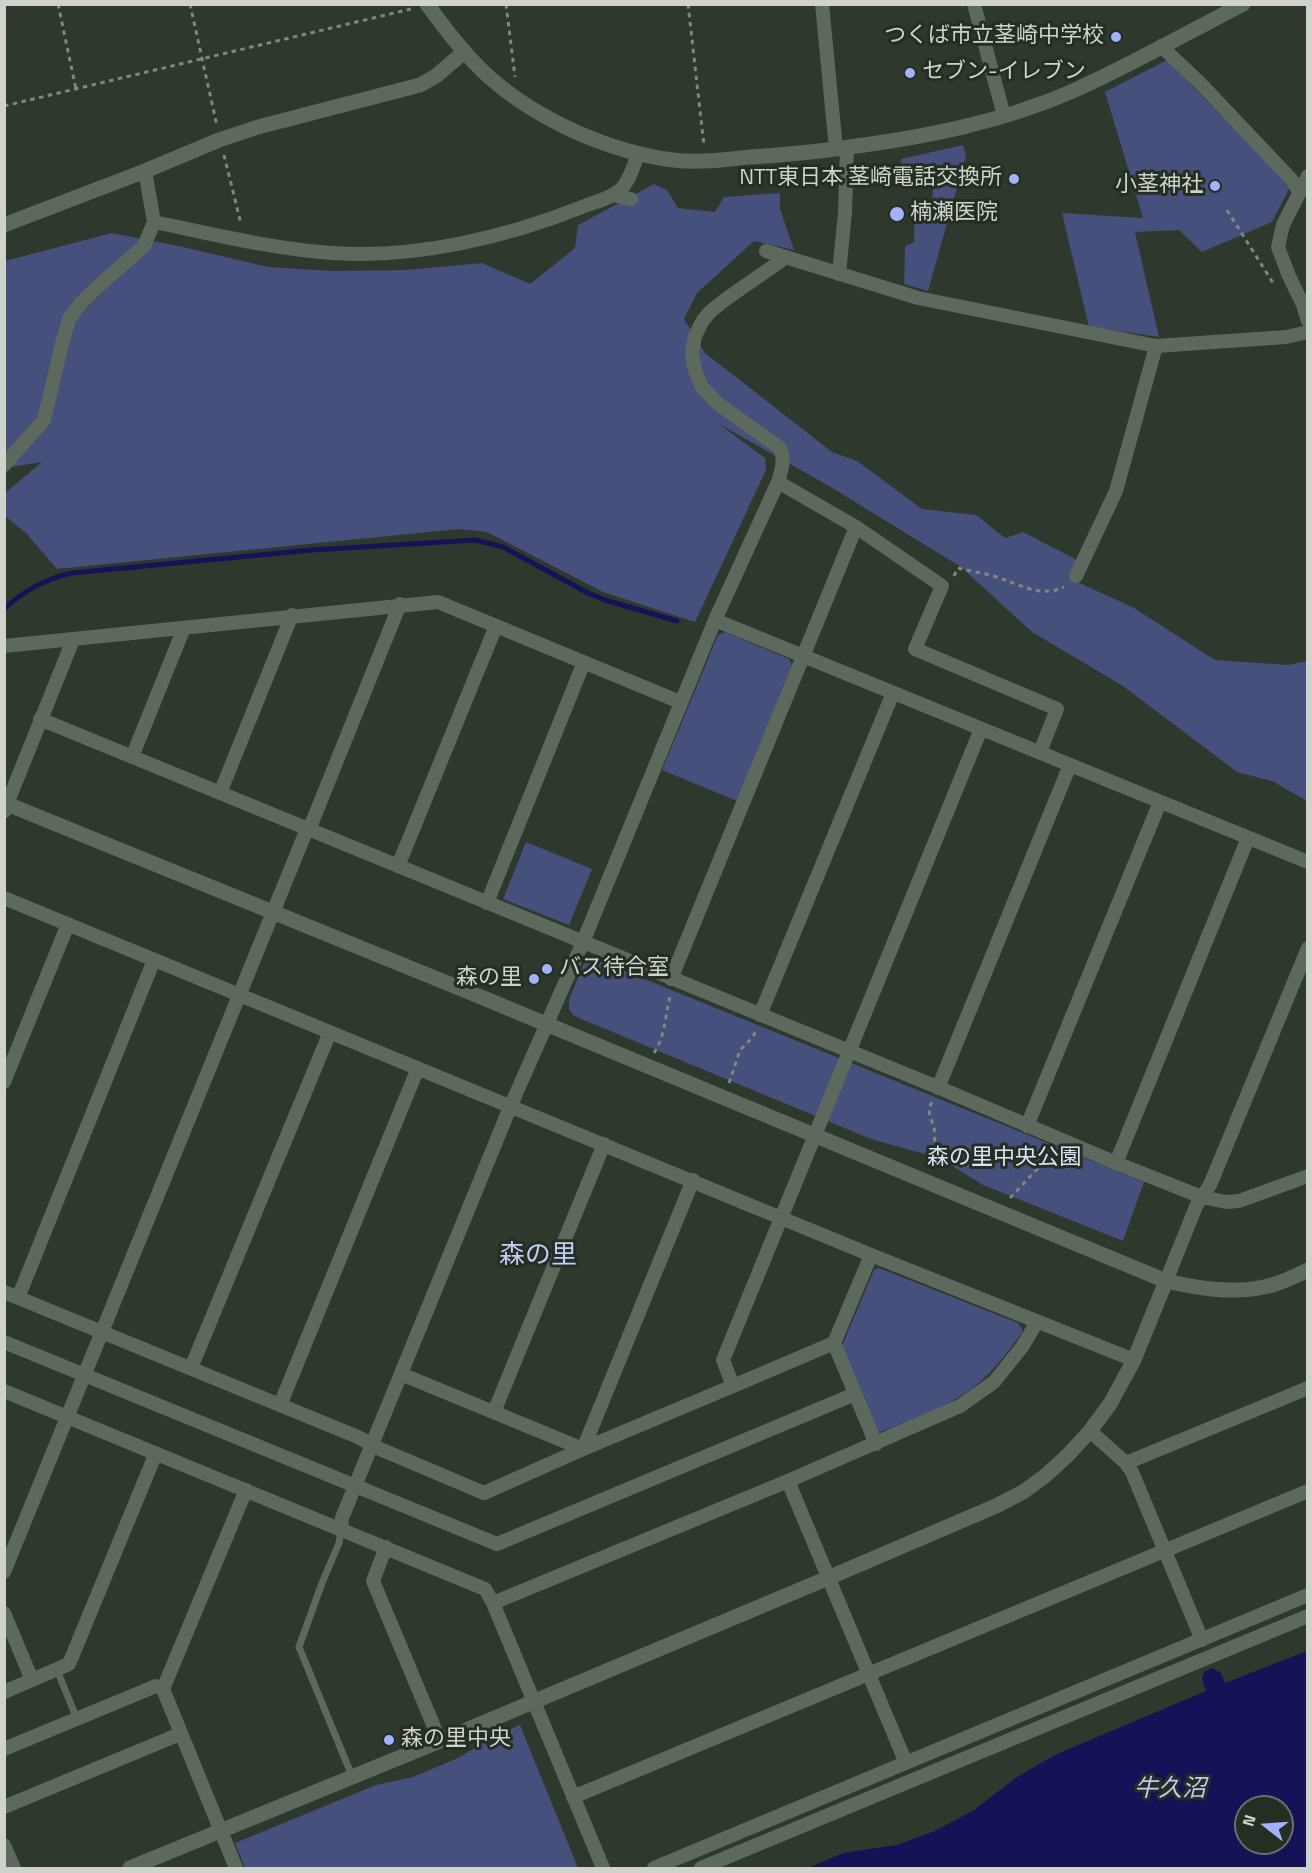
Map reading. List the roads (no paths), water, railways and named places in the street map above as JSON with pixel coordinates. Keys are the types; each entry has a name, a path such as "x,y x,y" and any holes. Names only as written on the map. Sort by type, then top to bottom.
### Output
{"street":[{"path":"822,4 842,148 845,212 839,274"},
{"path":"974,4 1004,116"},
{"path":"421,6 490,77 518,98 567,128 638,154 674,160 706,161 842,148 915,138 1004,116 1072,92 1243,4"},
{"path":"1161,46 1200,83 1290,178 1299,191"},
{"path":"4,225 146,171 221,139 258,127 420,85 436,76 464,52"},
{"path":"154,222 286,248 373,254 415,250 510,232 613,195 621,189 638,154"},
{"path":"4,465 44,420 69,319 94,290 144,246 154,222 146,171"},
{"path":"1308,176 1283,225 1278,247 1308,321"},
{"path":"613,195 631,199"},
{"path":"766,251 918,298 1156,346 1286,337 1308,332"},
{"path":"341,1529 342,1518 371,1445 511,1105 583,942 715,620 783,468 780,448 717,403 702,387 695,370 692,353 695,336 703,320 711,311 785,258"},
{"path":"1076,576 1116,491 1156,346"},
{"path":"778,482 856,527 942,586 915,649 1057,710 1040,752"},
{"path":"674,980 856,527"},
{"path":"4,646 400,604 438,602 680,702"},
{"path":"4,1572 400,604"},
{"path":"220,793 292,615"},
{"path":"715,620 1308,862"},
{"path":"398,866 496,626"},
{"path":"132,757 183,628"},
{"path":"73,640 6,808 274,913 1166,1281 1215,1289 1245,1290 1264,1287 1308,1270"},
{"path":"487,903 584,662"},
{"path":"760,1016 893,693"},
{"path":"40,719 1202,1197 1226,1202 1239,1201 1308,1176"},
{"path":"733,1386 723,1360 981,729"},
{"path":"940,1089 1070,765"},
{"path":"1027,1126 1160,802"},
{"path":"1116,1163 1248,838"},
{"path":"4,898 871,1255 1134,1360"},
{"path":"4,1082 68,924"},
{"path":"129,1869 440,1741 996,1506 1023,1492 1045,1476 1090,1431 1123,1382 1134,1360 1197,1204 1210,1185 1308,948"},
{"path":"154,960 11,1295 362,1439 371,1445 484,1492 834,1343 871,1255"},
{"path":"191,1368 330,1032"},
{"path":"280,1405 418,1068"},
{"path":"494,1412 604,1144"},
{"path":"583,1449 693,1180"},
{"path":"493,1603 941,1416 978,1395 994,1382 1009,1365 1037,1322"},
{"path":"4,1342 497,1544 855,1394"},
{"path":"834,1343 876,1443"},
{"path":"401,1374 583,1449"},
{"path":"1126,1463 1308,1388"},
{"path":"4,1391 485,1589 493,1603 603,1869"},
{"path":"1090,1431 1126,1463 1132,1472 1202,1640"},
{"path":"4,1692 69,1664 156,1453"},
{"path":"788,1481 906,1763"},
{"path":"236,1869 163,1689 246,1490"},
{"path":"573,1797 1308,1491"},
{"path":"386,1547 373,1581 440,1741"},
{"path":"654,1869 1308,1595"},
{"path":"4,1613 32,1680"},
{"path":"701,1869 1308,1616"},
{"path":"4,1749 156,1686 163,1689"},
{"path":"4,1807 180,1734"},
{"path":"4,1845 14,1869"}],"lane":[{"path":"341,1529 339,1543 299,1647 352,1776"},
{"path":"57,1670 77,1719"}],"water":[{"name":"牛久沼","path":"1307,1651 1307,1868 808,1868 843,1853 897,1845 935,1831 974,1810 1017,1777 1057,1754 1206,1691 1202,1680 1204,1672 1212,1668 1221,1673 1225,1683"}],"waterway":[{"path":"4,609 36,586 72,573 312,550 475,540 503,547 605,600 677,621"}],"place":[{"name":"つくば市立茎崎中学校","path":"1116,37"},
{"name":"セブン-イレブン","path":"910,73"},
{"name":"NTT東日本 茎崎電話交換所","path":"1014,179"},
{"name":"小茎神社","path":"1215,186"},
{"name":"楠瀬医院","path":"897,214"},
{"name":"バス待合室","path":"547,969"},
{"name":"森の里","path":"534,979"},
{"name":"森の里中央","path":"389,1740"}],"district":[{"name":"森の里","path":"538,1257"}],"park label":[{"name":"森の里中央公園","path":"1004,1159"}]}
